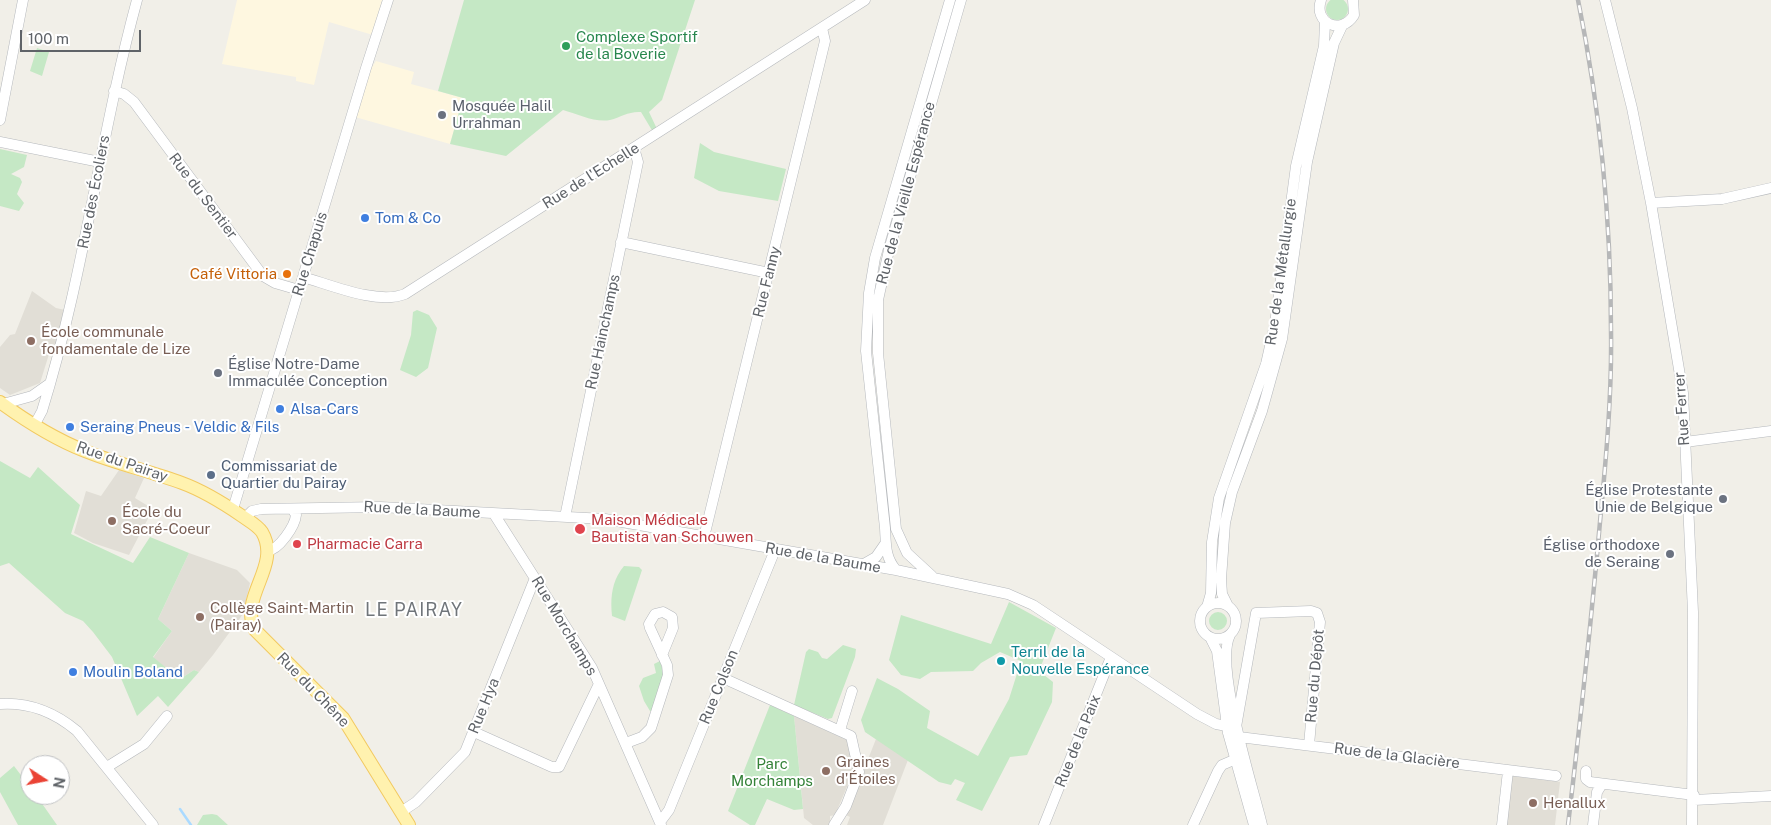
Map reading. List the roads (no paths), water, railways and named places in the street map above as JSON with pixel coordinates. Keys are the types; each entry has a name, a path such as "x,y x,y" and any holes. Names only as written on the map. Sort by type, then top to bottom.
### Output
{"main road":[{"name":"Rue du Pairay","path":"2,403 76,447 182,483 233,509 261,532 267,551"},
{"name":"Rue du Chêne","path":"267,551 265,566 251,605 250,618 254,630 343,718 409,825"}],"street":[{"path":"0,120 23,0"},
{"name":"Rue des Écoliers","path":"35,424 42,411 74,296 114,91 137,0"},
{"name":"Rue Chapuis","path":"233,509 388,0"},
{"name":"Rue de l'Echelle","path":"303,277 376,297 398,297 865,0"},
{"name":"Rue de la Vieille Espérance","path":"896,570 888,558 885,544 885,528 866,351 869,293 879,244 950,0"},
{"name":"Rue de la Vieille Espérance","path":"940,580 922,568 907,553 896,529 878,353 877,320 884,266 961,0"},
{"name":"Rue de la Métallurgie","path":"1231,726 1217,651 1210,637 1201,629 1200,617 1207,606 1211,593 1212,542 1219,498 1259,386 1275,324 1296,166 1324,46 1325,22 1319,12 1321,0"},
{"name":"Rue de la Métallurgie","path":"1231,726 1226,653 1230,635 1235,627 1236,618 1222,594 1221,567 1227,510 1235,481 1262,411 1279,352 1289,304 1307,162 1334,44 1342,26 1354,15 1353,0"},
{"name":"Rue Ferrer","path":"1606,0 1634,116 1652,203 1682,385 1693,602 1694,797 1692,825"},
{"path":"1325,22 1333,26 1342,26"},
{"name":"Rue Fanny","path":"704,536 825,41 822,28"},
{"name":"Rue du Sentier","path":"114,91 124,94 134,102 263,276 275,283 299,290"},
{"path":"0,142 100,162"},
{"name":"Rue Hainchamps","path":"565,517 638,162 634,148"},
{"path":"1652,203 1722,199 1771,188"},
{"path":"621,242 769,273"},
{"path":"2,403 32,396 49,384"},
{"path":"1685,442 1771,431"},
{"name":"Rue de la Baume","path":"245,518 256,510 380,507 605,518 861,566 896,570 1008,594 1023,600 1203,717 1216,724 1231,726"},
{"path":"267,551 276,547 294,522 296,515 293,510"},
{"name":"Rue Morchamps","path":"494,514 592,668 661,823"},
{"path":"861,566 876,557 885,544"},
{"name":"Rue Colson","path":"661,823 669,810 775,550"},
{"name":"Rue Hya","path":"401,812 416,802 466,752 535,578"},
{"path":"1207,606 1218,603 1228,606"},
{"name":"Rue du Dépôt","path":"1231,726 1239,719 1255,616 1259,611 1312,611 1317,613 1320,618 1309,745"},
{"path":"1210,637 1221,638 1230,635"},
{"path":"626,743 646,735 653,725 668,675 662,655"},
{"name":"Rue de la Paix","path":"1044,825 1111,657"},
{"path":"723,678 851,736 859,772 846,806 834,825"},
{"path":"474,732 552,767 559,767 599,684"},
{"path":"840,730 852,691"},
{"path":"0,704 35,707 63,720 77,731 153,825"},
{"path":"107,767 144,744 167,716"},
{"path":"1231,726 1238,737 1262,825"},
{"path":"1231,726 1236,759 1254,825"},
{"name":"Rue de la Glacière","path":"1238,737 1556,776"},
{"path":"1193,825 1218,771 1222,765 1236,759"},
{"path":"1502,825 1508,770"},
{"path":"1586,771 1587,781 1694,797 1771,796"},
{"path":"1593,825 1596,792 1602,784"}],"waterway":[{"path":"180,809 191,825"}],"railway":[{"path":"1568,825 1593,598 1611,379 1609,248 1603,165 1586,41 1578,0"}],"place":[{"name":"Complexe Sportif de la Boverie","path":"566,46"},
{"name":"Mosquée Halil Urrahman","path":"442,115"},
{"name":"Tom & Co","path":"365,218"},
{"name":"Café Vittoria","path":"287,274"},
{"name":"École communale fondamentale de Lize","path":"31,341"},
{"name":"Église Notre-Dame Immaculée Conception","path":"218,373"},
{"name":"Alsa-Cars","path":"280,409"},
{"name":"Seraing Pneus - Veldic & Fils","path":"70,427"},
{"name":"Commissariat de Quartier du Pairay","path":"211,475"},
{"name":"Église Protestante Unie de Belgique","path":"1723,499"},
{"name":"École du Sacré-Coeur","path":"112,521"},
{"name":"Maison Médicale Bautista van Schouwen","path":"580,529"},
{"name":"Pharmacie Carra","path":"297,544"},
{"name":"Église orthodoxe de Seraing","path":"1670,554"},
{"name":"Collège Saint-Martin (Pairay)","path":"200,617"},
{"name":"Terril de la Nouvelle Espérance","path":"1001,661"},
{"name":"Moulin Boland","path":"73,672"},
{"name":"Graines d'Étoiles","path":"826,771"},
{"name":"Henallux","path":"1533,803"}],"district":[{"name":"LE PAIRAY","path":"414,610"}],"park label":[{"name":"Parc Morchamps","path":"772,772"}]}
